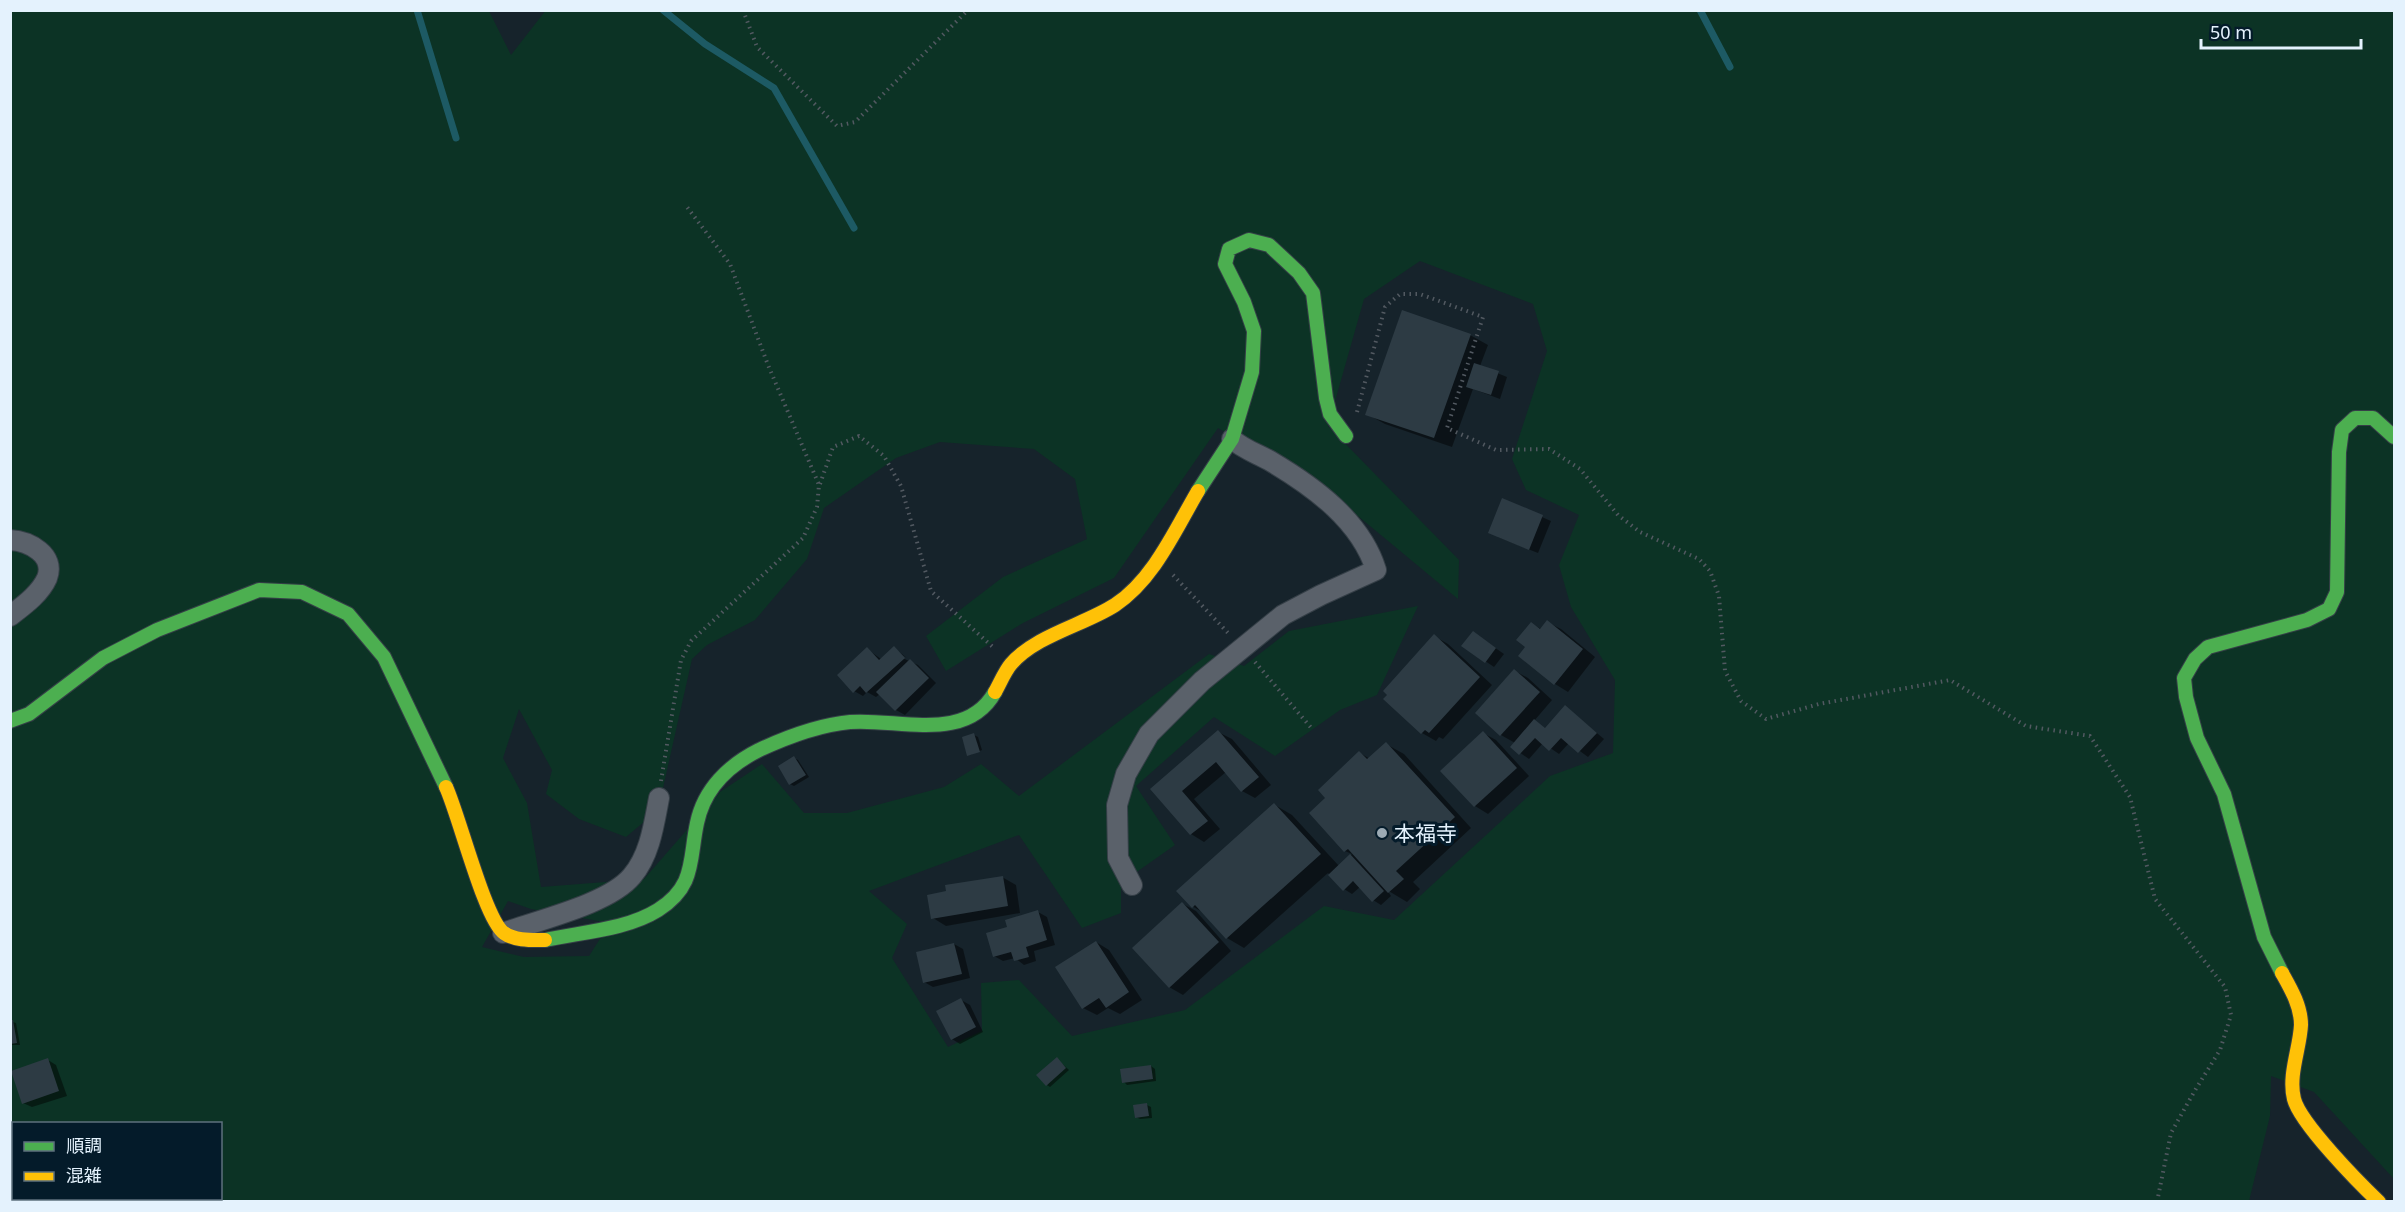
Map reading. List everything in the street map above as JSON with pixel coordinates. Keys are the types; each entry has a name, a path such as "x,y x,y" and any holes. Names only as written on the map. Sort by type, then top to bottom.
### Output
{"street":[{"path":"10,722 29,714 103,658 158,630 259,590 302,592 348,614 384,657 451,797 490,914 503,933 519,939 544,940 628,923 658,910 679,893 690,872 697,821 713,784 743,758 772,744 816,728 850,722 951,725 977,714 992,698 1011,664 1030,648 1115,604 1134,589 1158,560 1206,478 1232,439 1252,372 1254,331 1244,302 1225,264 1229,249 1249,240 1269,245 1299,273 1313,293 1326,398 1330,414 1346,435"},
{"path":"2379,1202 2353,1178 2309,1124 2294,1100 2292,1086 2301,1023 2295,998 2264,938 2224,794 2197,738 2184,678 2195,658 2208,647 2307,620 2329,609 2337,592 2339,452 2342,430 2355,418 2373,418 2394,437"},
{"path":"1132,885 1118,858 1117,805 1126,774 1149,734 1202,681 1283,615 1320,595 1376,570 1370,552 1337,510 1318,492 1271,462 1241,447 1232,439"},
{"path":"10,540 23,540 40,550 48,567 47,578 30,600 10,616"},
{"path":"503,933 606,897 633,876 652,838 659,798"}],"path":[{"path":"743,10 757,46 837,126 855,122 968,10"},
{"path":"687,207 730,264 768,365 819,485"},
{"path":"1346,435 1355,418 1385,307 1400,294 1420,294 1484,316 1447,428 1496,450 1549,449 1580,469 1618,515 1640,532 1699,559 1710,571 1719,596 1725,671 1741,701 1766,718 1819,704 1950,680 2026,726 2090,736 2130,797 2156,899 2225,987 2231,1015 2220,1050 2193,1092 2171,1133 2157,1202"},
{"path":"659,798 681,660 691,641 802,538 817,507 819,485 833,447 859,436 884,456 901,486 931,591 1011,664"},
{"path":"1158,560 1243,648 1313,730"}],"green space":[{"path":"546,10 2394,11 2394,1179 2314,1092 2271,1076 2270,1116 2249,1201 11,1201 10,11 489,11 511,55","holes":["1420,261 1533,304 1547,351 1512,459 1526,490 1579,515 1559,565 1571,607 1615,680 1613,753 1550,776 1394,920 1324,906 1185,1010 1072,1036 1019,980 981,983 982,1031 948,1047 892,958 907,924 869,891 1019,835 1082,928 1121,913 1121,883 1175,845 1136,786 1214,717 1275,756 1340,710 1377,695 1418,606 1289,631 1244,666 1209,654 1019,796 981,764 944,787 847,813 804,813 762,764 720,792 644,879 541,887 527,803 503,758 519,709 552,770 546,794 579,819 626,837 658,810 692,659 707,645 755,620 807,559 824,508 896,458 940,442 1034,449 1075,479 1087,539 1003,577 926,636 946,671 1023,623 1114,578 1218,428 1317,482 1458,599 1459,560 1328,426 1364,299","508,901 531,909 610,923 589,956 524,957 482,947"]}],"building":[{"path":"1402,310 1471,334 1434,438 1365,415"},
{"path":"1474,363 1499,371 1491,395 1466,387"},
{"path":"1502,498 1543,515 1529,550 1488,533"},
{"path":"1547,620 1583,649 1554,685 1518,656 1525,647 1516,640 1531,622 1540,629"},
{"path":"1473,631 1496,648 1485,663 1461,646"},
{"path":"1434,634 1480,677 1429,733 1425,730 1421,734 1383,699 1387,695 1383,691"},
{"path":"894,646 905,658 866,693 860,686 853,693 837,675 867,647 879,660"},
{"path":"910,659 929,678 895,711 876,692"},
{"path":"1514,669 1540,692 1500,736 1475,713"},
{"path":"1565,705 1597,733 1578,753 1561,738 1549,751 1535,738 1519,755 1510,747 1534,719 1545,728"},
{"path":"1218,730 1259,777 1241,792 1216,762 1182,791 1208,821 1190,835 1150,789"},
{"path":"1483,731 1517,768 1474,807 1440,771"},
{"path":"974,733 980,752 967,756 962,737"},
{"name":"本福寺","path":"1386,742 1455,817 1396,871 1404,879 1388,893 1348,849 1344,852 1309,813 1325,798 1318,790 1359,751 1367,759"},
{"path":"794,756 806,775 789,785 778,766"},
{"path":"1274,803 1321,854 1226,939 1195,905 1192,908 1176,891"},
{"path":"1350,854 1384,891 1372,902 1353,881 1343,891 1328,875"},
{"path":"1003,876 1008,906 931,919 927,895 946,891 945,885"},
{"path":"1182,902 1219,942 1169,988 1132,948"},
{"path":"1038,910 1047,940 1026,947 1029,957 1014,961 1011,952 993,957 986,933 1007,927 1005,920"},
{"path":"1096,941 1129,992 1106,1008 1099,998 1082,1009 1055,967"},
{"path":"954,943 962,974 923,983 916,952"},
{"path":"961,998 976,1027 951,1040 936,1011"},
{"path":"10,1020 13,1020 17,1043 10,1044"},
{"path":"1057,1057 1066,1068 1046,1086 1036,1075"},
{"path":"48,1058 59,1091 22,1104 11,1071"},
{"path":"1151,1065 1153,1079 1122,1083 1120,1069"},
{"path":"1147,1103 1149,1116 1135,1118 1133,1105"}],"waterway":[{"path":"417,10 456,138"},
{"path":"663,10 705,44 774,88 854,228"},
{"path":"1700,10 1730,67"}],"traffic: fast":[{"path":"1198,491 1232,439 1252,372 1254,331 1244,302 1225,264 1229,249 1249,240 1269,245 1299,273 1313,293 1326,398 1330,414 1346,436"},
{"path":"2282,973 2264,937 2224,794 2197,738 2186,697 2184,678 2195,659 2208,647 2307,620 2329,609 2337,592 2339,452 2342,430 2355,418 2373,418 2394,437"},
{"path":"10,721 29,714 103,658 157,630 259,590 302,592 348,614 384,657 446,787"},
{"path":"545,940 603,930 632,922 658,910 670,901 685,882 689,871 697,823 705,799 719,779 748,756 792,736 850,722 930,725 949,723 967,718 982,708 995,692"}],"traffic: slow":[{"path":"995,692 1009,667 1033,645 1103,612 1129,594 1163,553 1198,491"},
{"path":"446,787 481,888 497,924 504,933 513,937 524,940 545,940"},
{"path":"2282,973 2295,998 2301,1018 2292,1081 2294,1099 2307,1123 2318,1137 2379,1202"}],"place":[{"name":"本福寺","path":"1382,833"}]}
